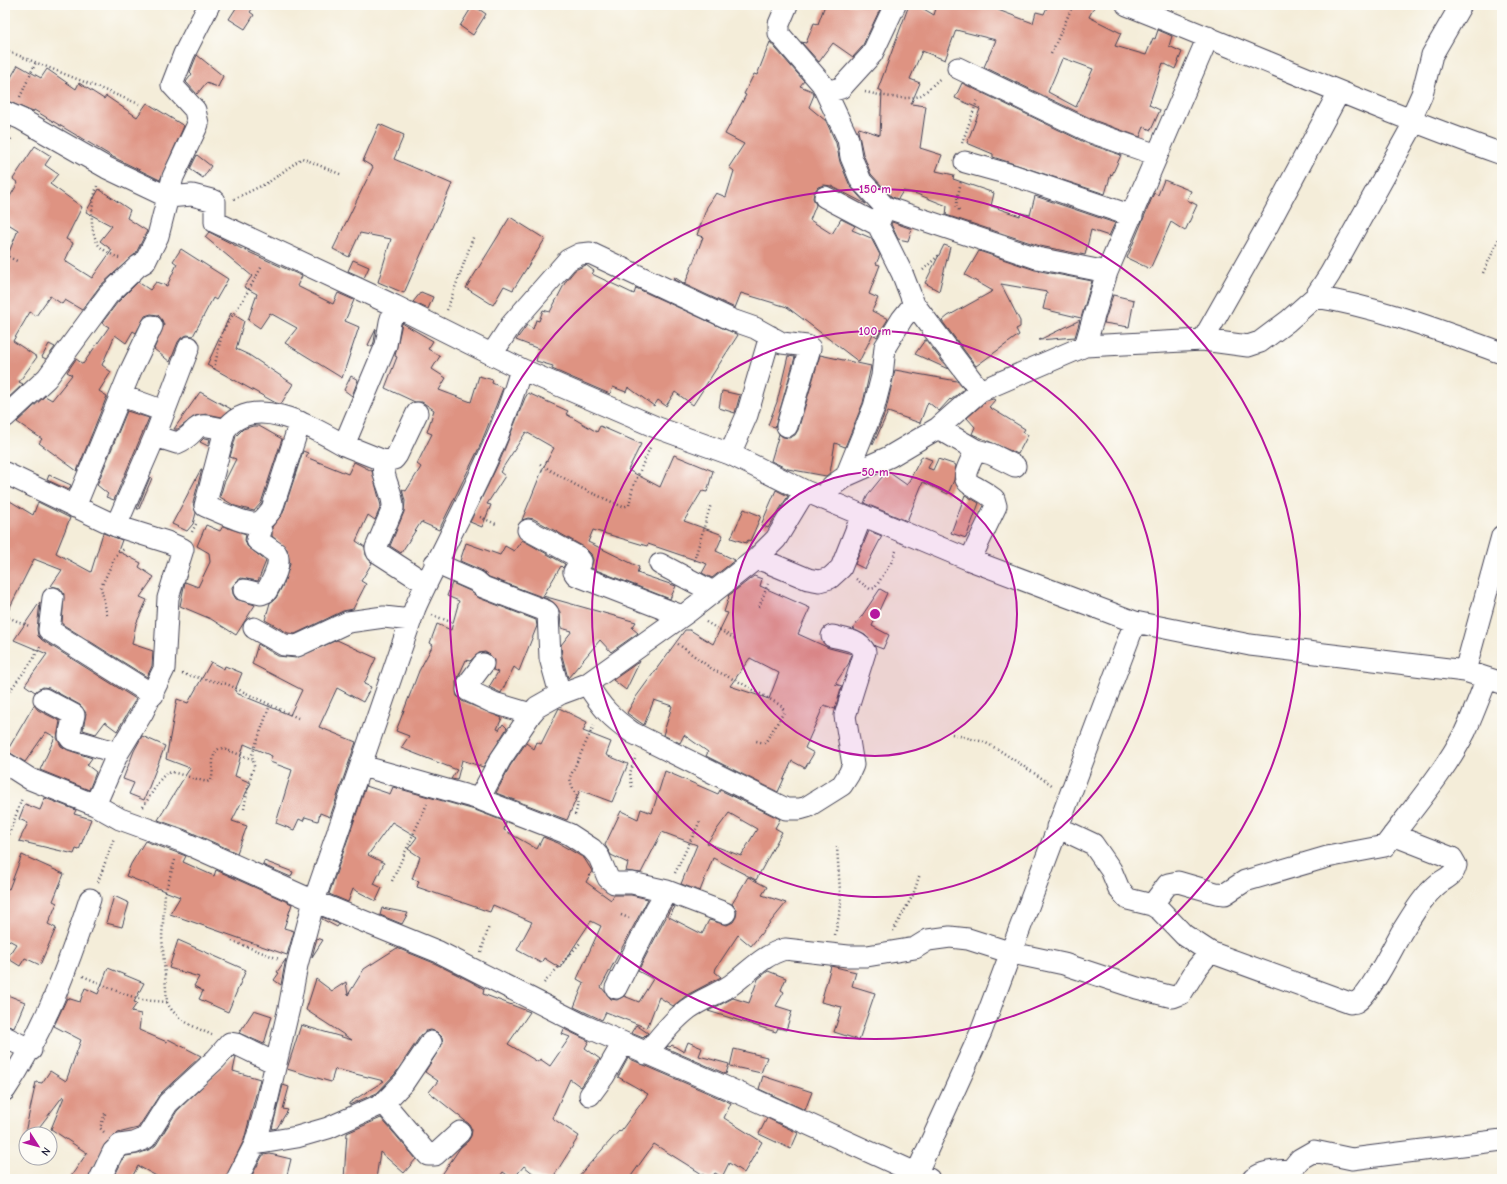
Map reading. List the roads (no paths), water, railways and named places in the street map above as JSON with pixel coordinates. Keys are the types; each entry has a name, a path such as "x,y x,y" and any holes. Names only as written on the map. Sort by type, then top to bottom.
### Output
{"street":[{"path":"5,417 47,378 108,295 138,266 145,262 158,236 172,177 198,124 196,110 172,85 184,54 209,5"},
{"path":"786,5 779,24 779,34 822,84 833,90 848,139 851,158 861,181 882,216 914,304 980,391"},
{"path":"833,90 872,54 895,5"},
{"path":"1127,5 1412,122 1502,154"},
{"path":"479,799 500,760 531,714 538,707 560,694 587,684 685,614 757,558 776,539 814,495 832,486 846,476 889,457 938,428 980,391 1085,346 1203,340 1248,346 1260,342 1288,321 1315,297 1330,274 1412,122 1422,94 1432,55 1461,5"},
{"path":"1085,346 1107,272 1208,37"},
{"path":"958,68 1091,132 1158,155"},
{"path":"1203,340 1268,226 1339,92"},
{"path":"8,113 107,168 168,197 192,195 215,201 216,222 395,306 521,369 658,428 730,454 814,495 970,560 1136,622 1250,645 1465,671 1495,681 1454,750 1385,846 1327,857 1288,870 1245,880 1225,894 1216,893 1178,882 1168,884 1152,905"},
{"path":"965,162 1012,175 1132,216"},
{"path":"825,197 882,216 1037,258 1107,272"},
{"path":"492,354 511,325 568,260 580,254 590,253 732,320 754,328 782,343 807,346 810,348 787,426"},
{"path":"1315,297 1366,307 1502,353"},
{"path":"846,476 874,407 882,376 885,347 914,304"},
{"path":"344,445 386,345 390,322 395,306"},
{"path":"75,507 122,396 131,370 152,326"},
{"path":"730,454 747,415 770,336"},
{"path":"122,528 154,436 189,347"},
{"path":"237,1179 255,1144 265,1110 289,1008 297,965 314,901 412,620 425,584 477,481 513,395 521,369"},
{"path":"122,396 164,411"},
{"path":"300,422 272,509 262,520 256,523 243,520 205,506 224,430 231,422 242,415 266,413 300,422 344,445 384,461 394,459 398,455 417,413"},
{"path":"154,436 177,443 182,441 198,426 203,425 224,430"},
{"path":"938,428 976,450 991,454 1015,466"},
{"path":"970,560 996,506 994,499 967,482 965,477 965,472 976,450"},
{"path":"384,461 383,470 394,502 394,508 376,548 377,552 425,584"},
{"path":"5,472 75,507 122,528 184,549 168,598 164,670 153,695 118,753 95,805"},
{"path":"757,558 808,579 819,581 830,578 842,568 862,515"},
{"path":"244,590 261,594 266,592 275,575 278,561 276,553 257,540 261,531 256,523"},
{"path":"528,530 578,557 581,561 574,572 576,575 685,614"},
{"path":"1465,671 1501,548"},
{"path":"435,563 476,581 483,587 546,610 548,613 550,658 560,694"},
{"path":"660,564 713,592"},
{"path":"53,598 48,631 153,695"},
{"path":"254,628 284,646 297,646 348,622 384,617 412,620"},
{"path":"5,763 30,779 95,805 126,821 180,841 314,901 439,952 622,1043 755,1100 920,1177 978,1039 1012,953 1068,797 1136,622"},
{"path":"587,684 602,709 613,719 642,739 786,809 800,809 807,807 842,785 853,765 845,716 865,652 863,647 856,642 832,636"},
{"path":"483,664 468,684 467,690 494,703 531,714"},
{"path":"44,699 74,714 69,736 71,739 118,753"},
{"path":"362,766 435,788 479,799 569,834 592,849 599,857 608,878 614,883 632,884 667,891 724,913"},
{"path":"1057,827 1093,844 1108,865 1119,889 1128,899 1152,905 1160,910 1184,935 1210,952 1350,1002 1356,1002 1376,979 1425,896 1438,884 1449,878 1456,865 1452,858 1393,835"},
{"path":"616,988 656,909 667,891"},
{"path":"5,1090 31,1050 66,968 90,899"},
{"path":"646,1054 667,1029 688,1009 731,985 754,965 777,951 791,949 848,956 881,955 915,948 928,940 950,937 968,939 1012,953 1064,964 1137,988 1173,997 1181,994 1197,968 1210,952"},
{"path":"5,1037 31,1050"},
{"path":"255,1144 297,1137 328,1128 384,1103 404,1082 431,1042"},
{"path":"100,1179 112,1152 120,1145 134,1143 146,1138 168,1103 216,1059 230,1043 236,1044 275,1063"},
{"path":"590,1095 604,1076 622,1043"},
{"path":"384,1103 428,1155 434,1155 460,1132"},
{"path":"1253,1179 1259,1174 1269,1171 1291,1170 1300,1159 1314,1151 1352,1159 1502,1140"}]}
